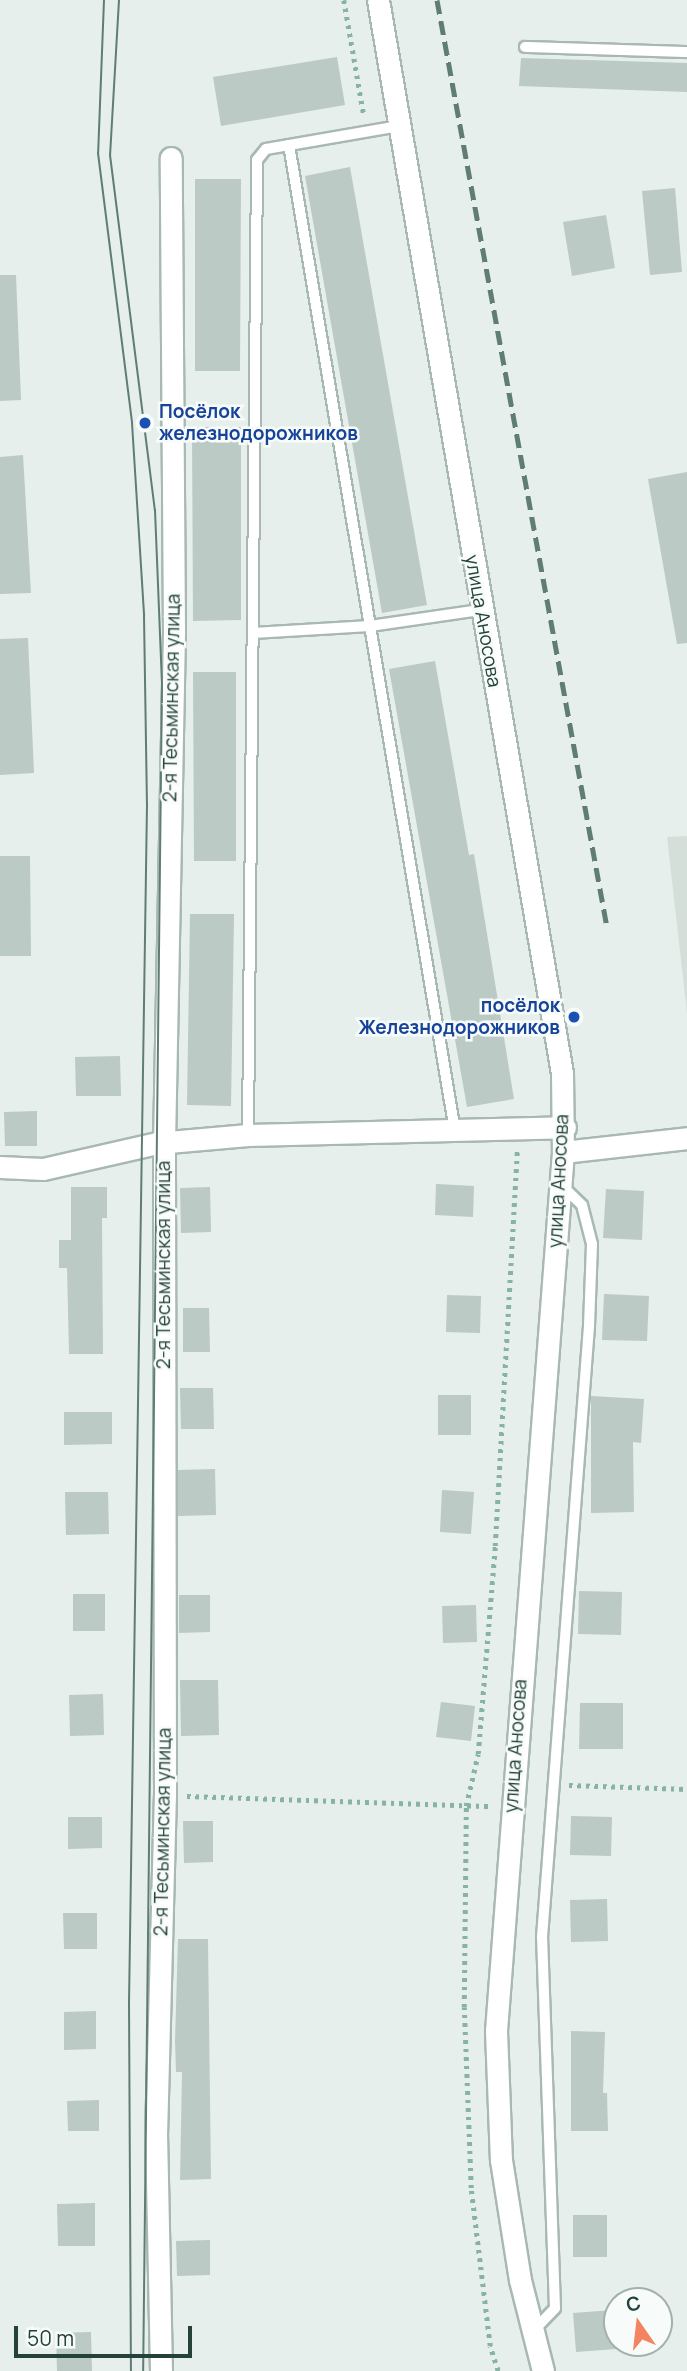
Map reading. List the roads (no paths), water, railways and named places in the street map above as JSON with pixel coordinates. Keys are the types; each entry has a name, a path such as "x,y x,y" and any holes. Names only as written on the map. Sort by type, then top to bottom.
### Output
{"street":[{"name":"улица Аносова","path":"378,0 480,610 562,1073 565,1127 496,2031 501,2160 520,2280 542,2371"},
{"name":"2-я Тесьминская улица","path":"161,2371 156,2136 165,1796 153,1145 174,631 171,158"},
{"path":"0,1167 43,1169 153,1145 248,1135 565,1127"},
{"path":"563,1152 687,1138"}],"lane":[{"path":"525,47 687,52"},
{"path":"248,1135 257,160 266,149 399,126"},
{"path":"289,145 455,1131"},
{"path":"253,633 370,626 480,610"},
{"path":"533,2331 555,2308 542,1937 556,1784 592,1244 582,1205 561,1185"}],"tram line":[{"path":"104,0 98,153 132,423 144,616 147,804 129,2001 131,2371"},
{"path":"119,0 110,155 155,510 162,683 143,2371"}],"railway":[{"path":"437,0 607,927"}],"place":[{"name":"Посёлок железнодорожников","path":"145,423"},
{"name":"посёлок Железнодорожников","path":"574,1017"}]}
